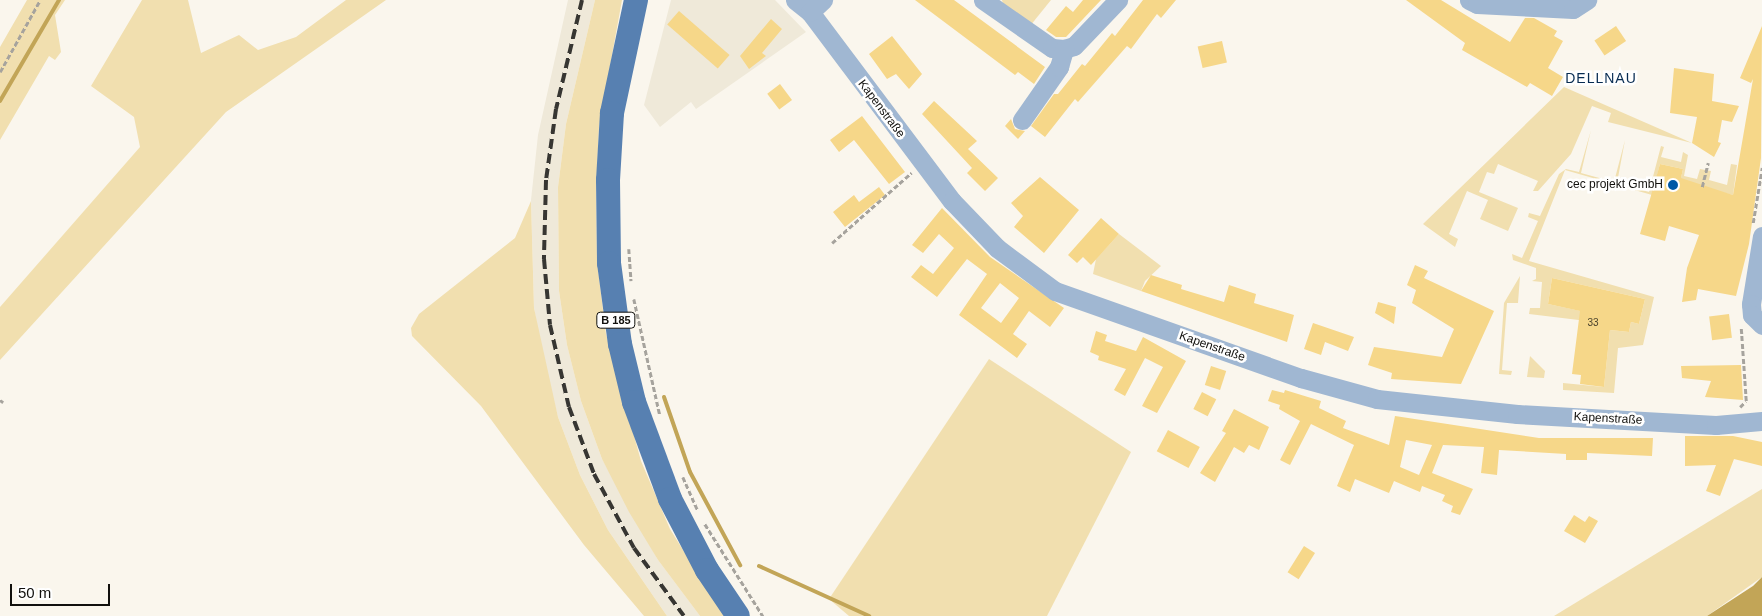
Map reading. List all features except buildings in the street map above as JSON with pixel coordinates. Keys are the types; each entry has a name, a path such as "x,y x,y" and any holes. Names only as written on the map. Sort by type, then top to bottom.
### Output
{"main road":[{"name":"B 185","path":"636,0 612,113 608,180 609,263 620,344 634,402 670,499 707,570 738,616"}],"street":[{"name":"Kapenstraße","path":"796,0 817,6 923,163 997,248 1055,292 1301,378 1377,399 1450,408 1716,425 1762,421"},
{"path":"983,0 1052,48 1064,50 1074,46 1118,0"},
{"path":"1469,0 1477,4 1574,9 1587,0"},
{"path":"1022,120 1059,67 1064,50"},
{"path":"1762,236 1751,304 1752,314 1762,325"}],"path":[{"path":"0,72 40,0"},
{"path":"832,243 923,163"},
{"path":"1702,187 1708,163"},
{"path":"628,239 632,286"},
{"path":"633,295 648,374 663,424"},
{"path":"680,471 722,553 763,616"}],"shaded area":[{"path":"27,0 65,0 55,15 61,52 55,60 49,56 0,140 0,47"},
{"path":"142,0 188,0 201,53 239,35 258,50 296,37 346,0 386,0 226,112 0,360 0,307 140,147 134,117 91,86"},
{"path":"568,0 595,0 566,124 558,187 559,291 567,345 581,401 602,459 658,560 700,616 667,616 608,530 580,475 558,417 543,359 534,308 531,200 538,135"},
{"path":"595,0 622,0 599,127 596,191 597,261 606,334 641,461 670,529 724,616 700,616 658,560 629,512 602,459 581,401 567,345 559,291 558,187 566,124"},
{"path":"671,0 775,0 806,32 696,109 691,102 660,127 644,105"},
{"path":"1002,0 1051,0 1030,26 1004,8"},
{"path":"1564,87 1692,143 1608,122 1611,113 1592,106 1571,154 1538,191 1533,191 1538,181 1498,164 1494,174 1487,172 1479,192 1518,208 1508,231 1480,219 1488,200 1467,191 1449,234 1458,239 1455,247 1423,224"},
{"path":"1591,130 1581,173 1614,182 1625,140 1617,183 1649,192 1661,146 1664,147 1661,157 1681,162 1683,152 1688,155 1684,176 1697,179 1700,169 1711,171 1709,180 1727,185 1731,164 1737,165 1733,195 1680,182 1683,169 1660,164 1652,195 1565,170 1529,261 1654,297 1643,345 1618,348 1614,393 1563,390 1563,383 1604,387 1610,330 1629,332 1631,322 1639,324 1645,299 1552,278 1548,304 1595,314 1587,321 1529,314 1530,308 1540,308 1542,282 1532,281 1536,279 1536,268 1513,260 1512,254 1522,258 1538,221 1528,217 1529,213 1540,216 1559,174 1566,169 1579,172"},
{"path":"531,201 534,308 558,417 580,475 608,530 667,616 644,616 584,545 481,406 412,336 411,328 419,314 515,238"},
{"path":"1119,234 1161,266 1145,281 1141,291 1093,274 1096,259"},
{"path":"1520,276 1518,303 1507,303 1502,370 1512,371 1511,375 1499,374 1504,303"},
{"path":"1530,356 1545,371 1544,378 1527,377"},
{"path":"989,359 1131,452 1047,616 849,616 829,599"},
{"path":"1762,489 1762,577 1707,616 1554,616"},
{"path":"1762,577 1762,616 1707,616 1753,586"}],"waterway":[{"path":"0,101 59,0"},
{"path":"664,397 690,472 740,565"},
{"path":"759,566 869,616"}],"railway":[{"path":"582,0 556,109 546,180 544,259 550,325 569,407 594,474 634,548 684,616"}],"place":[{"name":"cec projekt GmbH","path":"1673,185"}],"district":[{"name":"DELLNAU","path":"1601,78"}]}
